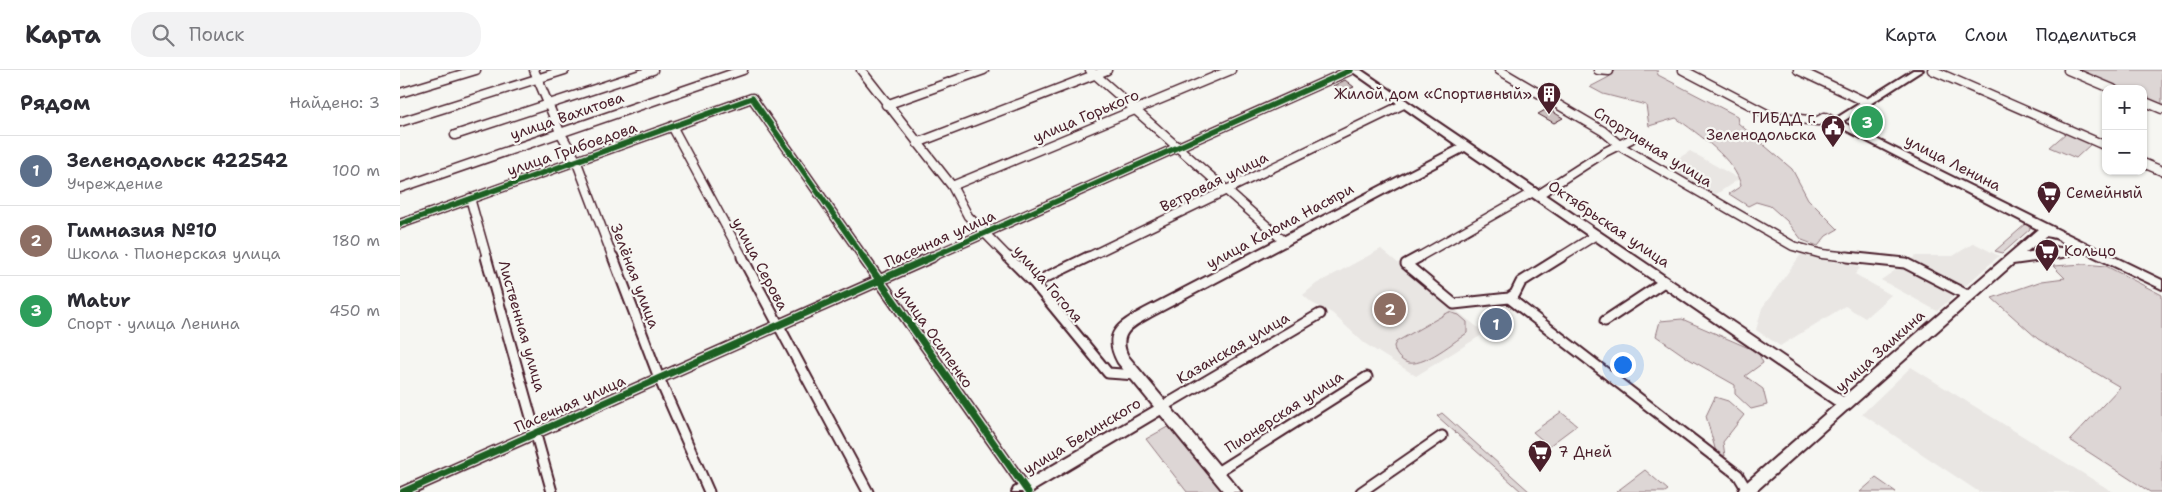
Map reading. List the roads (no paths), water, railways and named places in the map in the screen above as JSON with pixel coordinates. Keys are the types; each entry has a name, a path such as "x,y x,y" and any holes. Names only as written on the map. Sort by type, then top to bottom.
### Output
{"main road":[{"name":"Октябрьская улица","path":"1355,70 1844,405"},
{"name":"улица Каюма Насыри","path":"1136,375 1120,354 1116,342 1119,333 1129,323 1466,146"},
{"path":"2008,261 2062,252 2072,250 2072,246 2060,236 2046,232 2038,235 2042,245 2062,252 2097,257 2122,265"},
{"name":"улица Заикина","path":"1844,405 1967,295 2038,235"},
{"name":"улица Ленина","path":"2060,236 2162,285"},
{"path":"1136,375 1234,492"}],"street":[{"path":"400,93 476,70"},
{"path":"400,122 536,74 566,70"},
{"path":"455,135 653,70"},
{"name":"улица Гоголя","path":"861,70 886,105 952,186 968,216 1034,283 1108,373 1136,375"},
{"path":"886,105 984,70"},
{"path":"916,143 1092,72 1107,70"},
{"name":"улица Горького","path":"952,186 1231,70"},
{"name":"Пасечная улица","path":"403,492 1351,70"},
{"name":"Спортивная улица","path":"1499,70 1603,130 1619,145 1792,246 1822,254 1905,263 1967,295"},
{"path":"1598,70 1609,71"},
{"path":"1684,70 1771,116 1818,121 1825,117 1835,122 1919,70"},
{"path":"1798,70 1866,102"},
{"path":"1932,70 2102,144"},
{"path":"2068,70 2104,85"},
{"name":"улица Вахитова","path":"400,188 738,71"},
{"path":"1092,72 1285,242"},
{"name":"Зелёная улица","path":"536,74 560,132 576,160 659,378 710,492"},
{"name":"улица Грибоедова","path":"400,224 752,98"},
{"name":"улица Осипенко","path":"752,98 1024,491"},
{"path":"2147,103 2162,109"},
{"name":"Ветровая улица","path":"1034,283 1404,104"},
{"name":"улица Ленина","path":"1835,122 2060,236"},
{"name":"улица Серова","path":"672,126 868,492"},
{"path":"1596,235 1521,282 1515,294 1509,298 1454,304 1406,264 1536,194 1631,139"},
{"path":"2147,165 2162,171"},
{"name":"Лиственная улица","path":"470,198 552,492"},
{"path":"2033,222 2038,227 2038,235"},
{"path":"1605,321 1664,282"},
{"path":"1509,298 1738,474 1748,491"},
{"name":"Казанская улица","path":"1162,407 1320,314"},
{"name":"Пионерская улица","path":"1217,472 1367,376"},
{"name":"улица Заикина","path":"1748,491 1844,405"},
{"name":"улица Белинского","path":"1024,491 1162,407"},
{"path":"1361,492 1442,436"}],"place":[{"name":"Жилой дом «Спортивный»","path":"1549,115"},
{"name":"Matur","path":"1867,122"},
{"name":"ГИБДД г. Зеленодольска","path":"1833,148"},
{"name":"Семейный","path":"2049,214"},
{"name":"Кольцо","path":"2047,272"},
{"name":"Гимназия №10","path":"1390,309"},
{"name":"Зеленодольск 422542","path":"1496,324"},
{"name":"7 Дней","path":"1540,473"}]}
